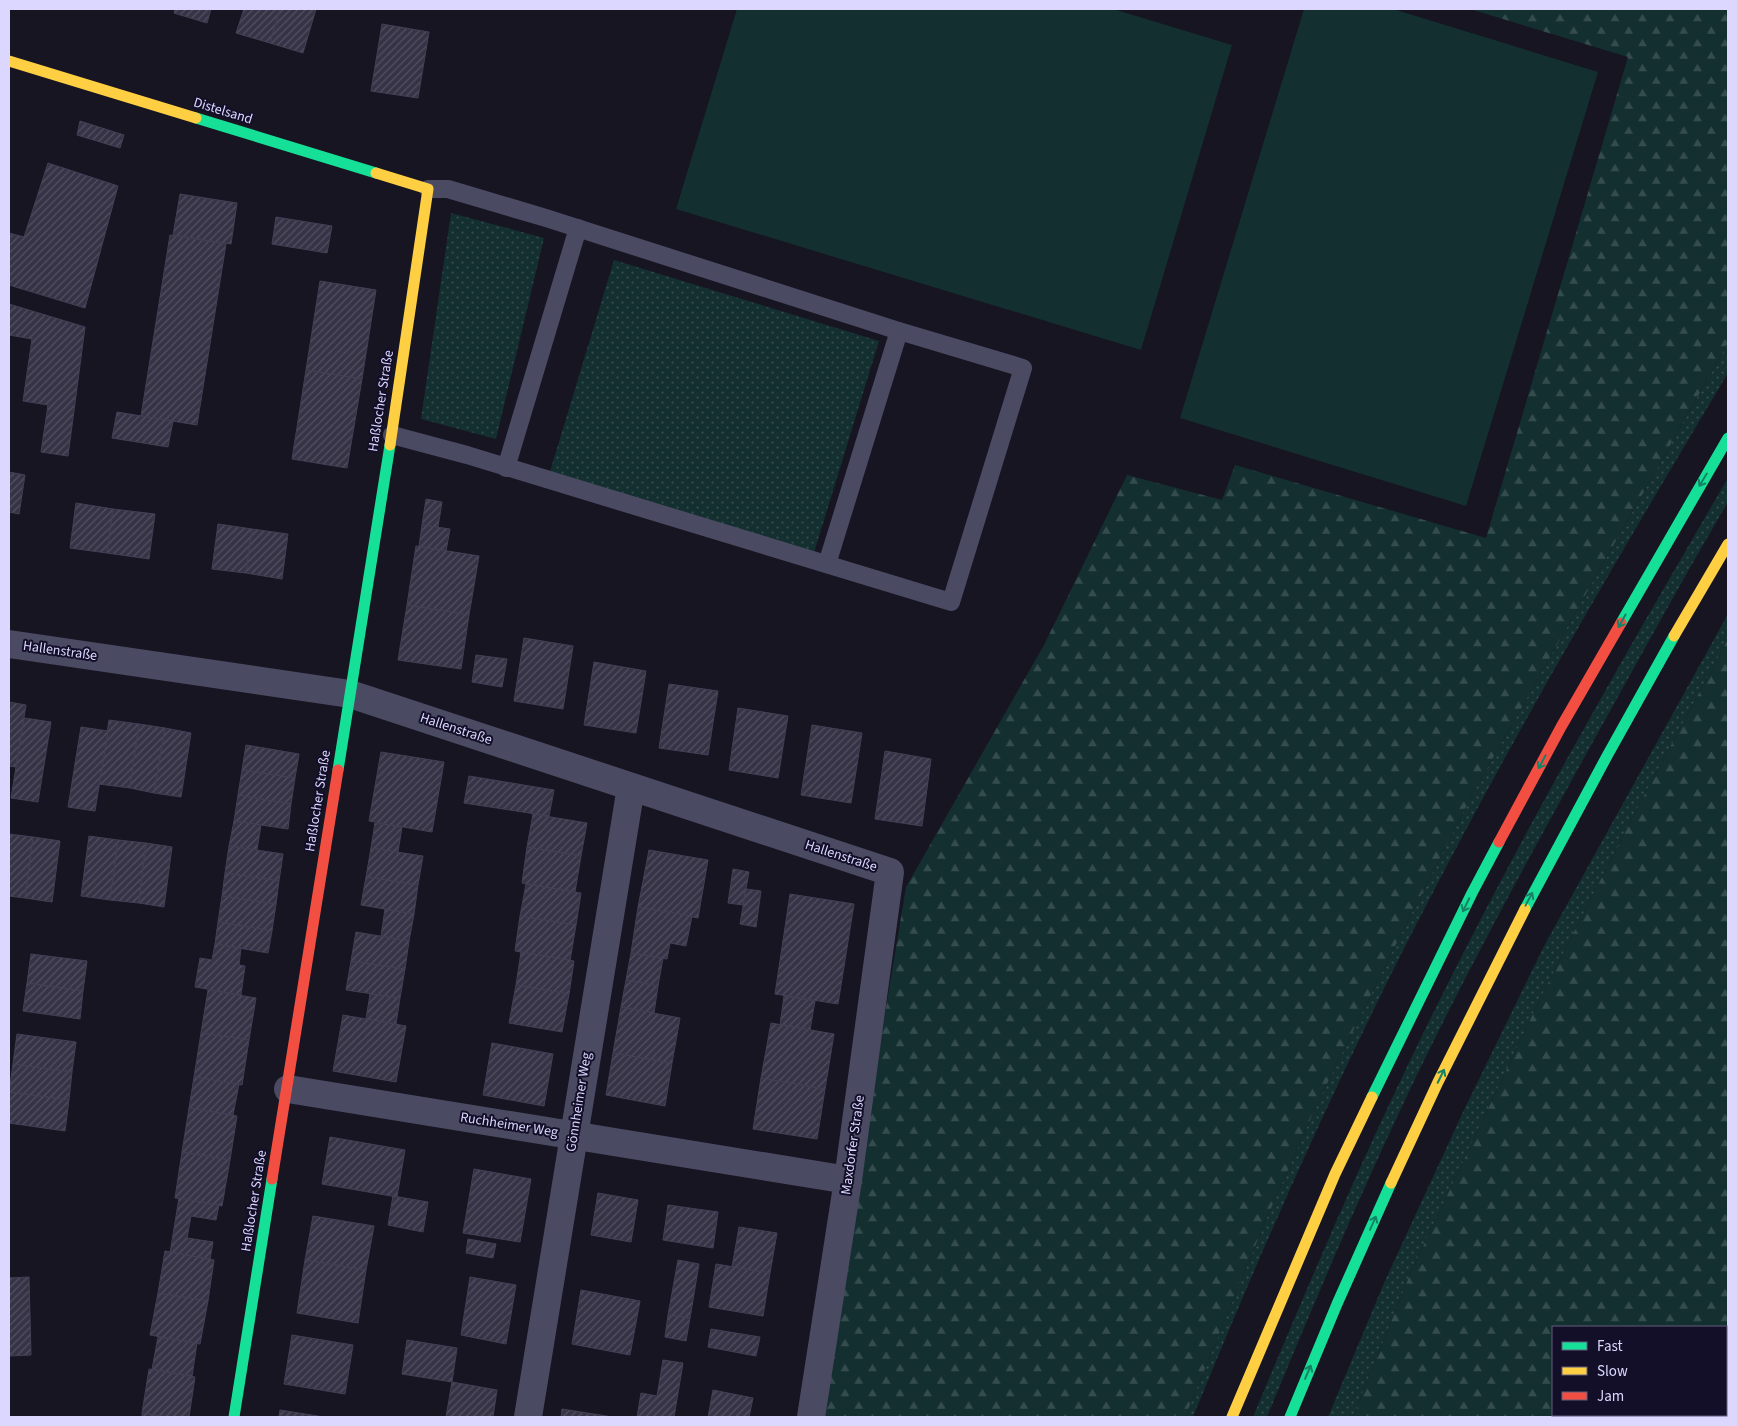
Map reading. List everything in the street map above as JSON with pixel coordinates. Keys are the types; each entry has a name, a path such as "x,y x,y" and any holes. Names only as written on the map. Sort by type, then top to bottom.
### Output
{"main road":[{"name":"Distelsand","path":"9,61 428,189"},
{"name":"Haßlocher Straße","path":"234,1417 392,435 428,189"},
{"path":"1232,1417 1335,1174 1472,893 1561,727 1728,438"},
{"path":"1290,1417 1355,1264 1439,1079 1477,1001 1528,901 1606,758 1681,623 1728,544"}],"street":[{"name":"Hallenstraße","path":"9,644 350,694 890,872"},
{"name":"Gönnheimer Weg","path":"528,1417 631,787"},
{"name":"Maxdorfer Straße","path":"811,1417 848,1180 890,872"},
{"name":"Ruchheimer Weg","path":"288,1089 848,1180"}],"lane":[{"path":"392,435 467,455 951,602 1023,368 899,331 578,228 448,189 428,189"},
{"path":"506,468 578,228"},
{"path":"827,564 899,331"}],"green space":[{"path":"737,9 1113,9 1232,45 1141,350 676,209"},
{"path":"1304,9 1393,9 1598,72 1466,506 1180,418"},
{"path":"1470,9 1728,9 1728,343 1472,795 1389,958 1317,1104 1265,1222 1185,1417 818,1417 906,887 1044,645 1127,475 1222,500 1235,465 1486,538 1628,57"},
{"path":"451,213 544,238 496,439 421,419"},
{"path":"614,260 879,341 813,556 549,475"},
{"path":"1728,343 1728,373 1536,701 1463,835 1396,965 1304,1157 1193,1417 1185,1417 1265,1222 1317,1104 1389,958 1472,795"},
{"path":"1728,478 1728,502 1531,854 1416,1077 1339,1246 1267,1417 1253,1417 1345,1201 1441,997 1560,772"},
{"path":"1728,614 1728,639 1632,818 1540,999 1411,1272 1353,1417 1328,1417 1384,1283 1463,1112 1544,946"},
{"path":"1728,639 1728,1417 1353,1417 1411,1272 1540,999 1632,818"}],"building":[{"path":"175,9 211,9 207,23 174,13"},
{"path":"244,9 280,9 270,43 236,33"},
{"path":"280,9 316,9 303,53 270,43"},
{"path":"382,24 429,32 418,98 371,91"},
{"path":"80,121 124,135 120,148 77,135"},
{"path":"48,163 118,186 85,308 9,285 9,233 24,237"},
{"path":"180,194 237,203 231,244 173,235"},
{"path":"276,217 332,226 327,253 272,244"},
{"path":"170,235 226,244 197,425 141,416"},
{"path":"320,281 376,290 362,379 306,370"},
{"path":"9,304 85,327 68,456 41,452 48,405 23,401 32,339 9,335"},
{"path":"306,370 362,379 347,468 292,459"},
{"path":"117,412 173,421 168,447 112,438"},
{"path":"9,472 25,475 19,514 9,512"},
{"path":"426,499 442,502 438,527 422,525"},
{"path":"76,503 113,509 107,553 70,548"},
{"path":"113,509 155,514 149,559 107,553"},
{"path":"218,524 252,529 246,573 212,569"},
{"path":"422,525 450,529 446,551 419,546"},
{"path":"252,529 288,534 282,579 246,573"},
{"path":"416,546 479,556 469,615 407,605"},
{"path":"407,605 469,615 461,669 398,660"},
{"path":"524,638 573,646 563,709 514,701"},
{"path":"476,655 507,659 502,687 472,682"},
{"path":"594,662 646,671 636,733 584,725"},
{"path":"669,684 718,691 708,755 659,748"},
{"path":"9,702 26,705 16,767 9,766"},
{"path":"738,708 788,716 778,778 729,770"},
{"path":"24,718 51,722 38,802 11,798"},
{"path":"109,720 139,724 130,788 99,784"},
{"path":"139,724 165,728 154,793 130,788"},
{"path":"812,725 862,733 851,803 801,795"},
{"path":"81,727 108,731 95,811 68,807"},
{"path":"165,728 191,733 181,797 154,793"},
{"path":"246,745 299,754 295,778 242,770"},
{"path":"885,751 931,759 922,826 875,819"},
{"path":"381,752 444,762 432,832 369,821"},
{"path":"242,770 295,778 291,804 238,795"},
{"path":"469,776 554,790 549,816 464,803"},
{"path":"238,795 291,804 288,829 234,821"},
{"path":"533,814 587,823 581,856 527,847"},
{"path":"234,821 261,825 257,850 229,846"},
{"path":"375,823 402,827 398,852 371,848"},
{"path":"9,834 33,837 25,898 9,896"},
{"path":"89,836 118,840 110,900 81,896"},
{"path":"33,837 60,841 52,902 25,898"},
{"path":"118,840 146,843 139,903 110,900"},
{"path":"146,843 172,847 164,907 139,903"},
{"path":"229,846 283,854 279,881 225,873"},
{"path":"527,847 581,856 575,892 522,883"},
{"path":"371,848 423,856 418,885 366,877"},
{"path":"649,850 708,860 698,918 638,907"},
{"path":"733,869 749,872 743,905 728,903"},
{"path":"225,873 279,881 276,904 222,896"},
{"path":"366,877 418,885 414,914 361,905"},
{"path":"526,884 581,893 576,925 520,916"},
{"path":"746,889 761,891 756,927 740,924"},
{"path":"790,894 854,904 838,1004 775,994"},
{"path":"222,896 276,904 272,931 218,922"},
{"path":"638,907 692,916 686,946 670,943 667,959 631,953"},
{"path":"385,909 414,914 409,941 381,936"},
{"path":"520,916 576,925 570,961 515,951"},
{"path":"218,922 272,931 268,953 215,944"},
{"path":"356,932 409,941 405,969 351,961"},
{"path":"215,944 241,948 239,965 245,966 241,995 195,987 200,958 212,960"},
{"path":"521,952 574,961 569,994 516,985"},
{"path":"631,953 663,958 658,986 626,980"},
{"path":"31,954 87,961 83,991 27,983"},
{"path":"351,961 405,969 400,998 346,990"},
{"path":"626,980 658,986 654,1013 621,1007"},
{"path":"27,983 83,991 80,1019 23,1011"},
{"path":"516,985 569,994 562,1032 509,1023"},
{"path":"208,990 256,998 249,1040 201,1033"},
{"path":"370,994 400,998 396,1024 366,1019"},
{"path":"784,996 815,1001 810,1030 780,1025"},
{"path":"621,1007 680,1018 672,1063 613,1053"},
{"path":"343,1015 406,1026 396,1082 333,1071"},
{"path":"771,1023 834,1034 825,1089 761,1078"},
{"path":"201,1033 249,1040 242,1085 194,1077"},
{"path":"17,1034 76,1042 72,1072 13,1064"},
{"path":"492,1043 553,1054 544,1106 483,1095"},
{"path":"613,1053 672,1063 665,1106 606,1095"},
{"path":"13,1064 72,1072 69,1100 9,1092"},
{"path":"194,1077 239,1084 233,1115 189,1108"},
{"path":"761,1078 825,1089 817,1139 753,1129"},
{"path":"9,1092 69,1100 65,1131 9,1123"},
{"path":"189,1108 237,1116 230,1160 182,1152"},
{"path":"330,1137 405,1150 397,1197 322,1184"},
{"path":"182,1152 230,1160 222,1206 175,1198"},
{"path":"474,1169 531,1179 520,1242 463,1233"},
{"path":"598,1193 638,1200 631,1242 591,1235"},
{"path":"393,1196 428,1202 423,1232 388,1225"},
{"path":"179,1198 219,1205 216,1220 191,1216 187,1238 213,1242 210,1259 170,1253"},
{"path":"668,1205 718,1212 713,1248 663,1240"},
{"path":"313,1216 374,1226 366,1270 305,1260"},
{"path":"739,1227 777,1233 770,1273 732,1267"},
{"path":"468,1239 496,1244 493,1258 466,1253"},
{"path":"165,1251 214,1260 208,1301 158,1293"},
{"path":"305,1260 366,1270 358,1323 297,1313"},
{"path":"678,1260 699,1264 690,1318 668,1315"},
{"path":"716,1264 770,1273 763,1316 709,1307"},
{"path":"29,1277 31,1355 9,1356 9,1278"},
{"path":"470,1277 516,1285 506,1344 461,1335"},
{"path":"581,1290 640,1301 630,1355 572,1344"},
{"path":"158,1293 208,1301 200,1344 150,1335"},
{"path":"668,1315 690,1318 686,1341 665,1337"},
{"path":"711,1329 760,1337 756,1356 708,1347"},
{"path":"292,1335 353,1345 345,1394 284,1384"},
{"path":"158,1337 197,1343 192,1376 152,1369"},
{"path":"407,1340 457,1348 452,1382 402,1374"},
{"path":"663,1360 683,1363 674,1417 637,1417 641,1393 657,1396"},
{"path":"149,1369 195,1377 189,1417 167,1417 142,1413"},
{"path":"452,1382 497,1390 493,1417 446,1417"},
{"path":"713,1390 753,1398 749,1417 708,1417"},
{"path":"562,1409 613,1417 561,1417"},
{"path":"280,1410 324,1417 279,1417"},
{"path":"142,1413 167,1417 142,1417"}],"traffic: fast":[{"path":"196,118 376,173"},
{"path":"1621,623 1728,438"},
{"path":"338,770 390,445"},
{"path":"1525,909 1674,636"},
{"path":"1372,1097 1499,842"},
{"path":"234,1417 272,1179"},
{"path":"1290,1417 1337,1304 1391,1183"}],"traffic: slow":[{"path":"9,61 196,118"},
{"path":"376,173 428,189 390,445"},
{"path":"1674,636 1728,544"},
{"path":"1391,1183 1438,1082 1525,909"},
{"path":"1232,1417 1335,1174 1372,1097"}],"traffic: jam":[{"path":"1499,842 1561,727 1621,623"},
{"path":"272,1179 338,770"}]}
